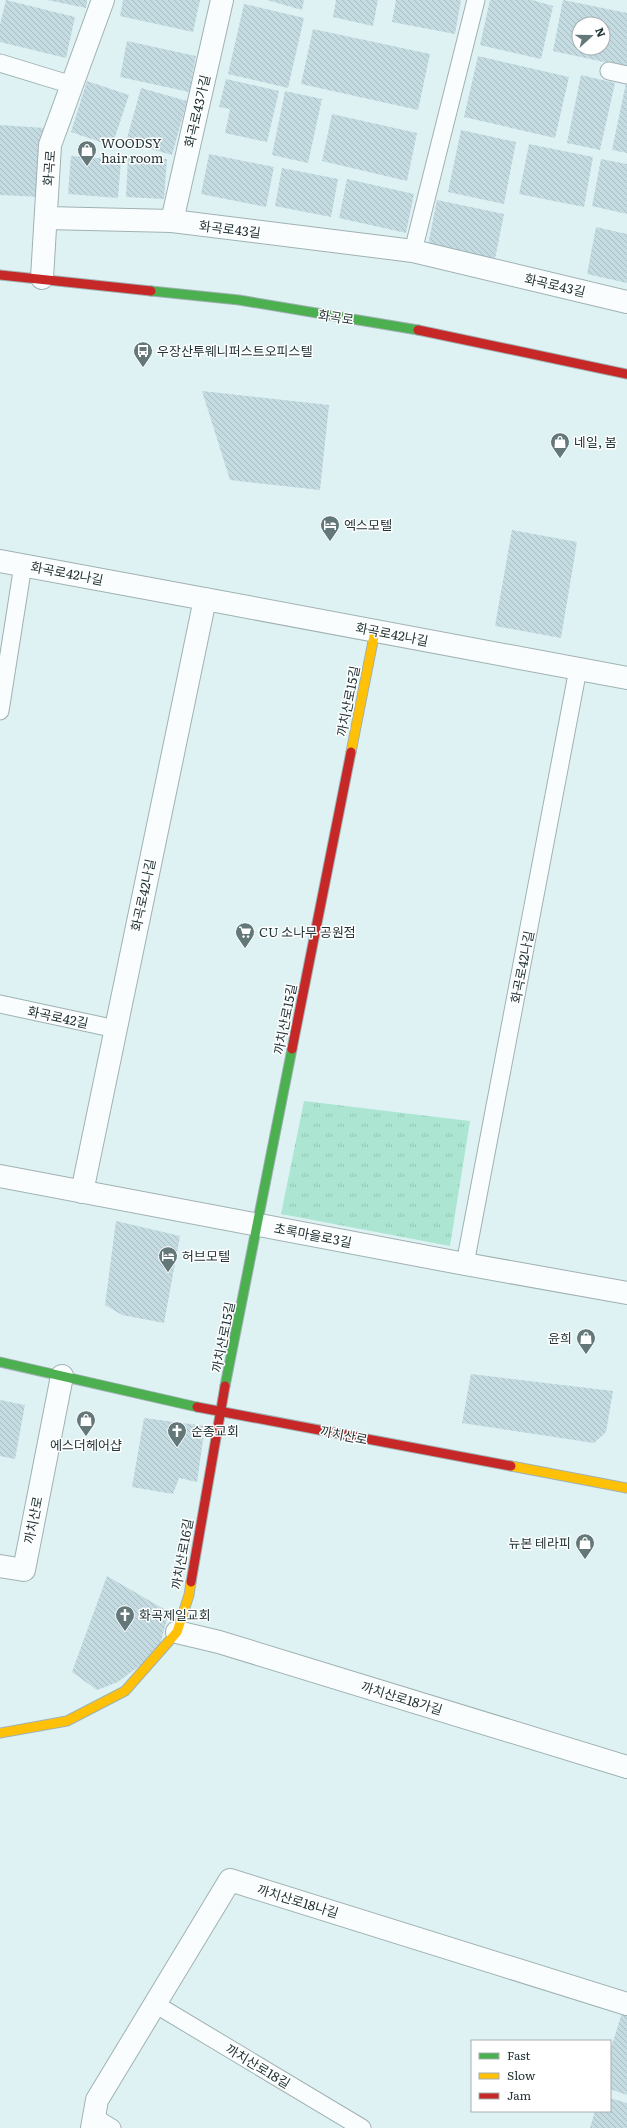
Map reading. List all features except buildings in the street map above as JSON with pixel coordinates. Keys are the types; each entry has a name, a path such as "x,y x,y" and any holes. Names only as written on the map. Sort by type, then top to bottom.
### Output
{"street":[{"name":"화곡로","path":"42,278 50,145 103,0"},
{"name":"화곡로43가길","path":"172,221 222,0"},
{"name":"화곡로43길","path":"46,218 172,221 413,251 627,302"},
{"name":"화곡로","path":"0,274 239,300 411,329 627,374"},
{"name":"화곡로42나길","path":"0,561 627,678"},
{"name":"화곡로42나길","path":"82,1192 205,599"},
{"name":"까치산로15길","path":"221,1412 375,632"},
{"name":"초록마을로3길","path":"0,1176 465,1264 627,1293"},
{"name":"까치산로","path":"0,1362 221,1412 627,1488"},
{"name":"까치산로","path":"0,1566 24,1570 62,1376"},
{"name":"까치산로16길","path":"0,1733 67,1721 126,1691 177,1632 189,1595 221,1412"},
{"name":"까치산로18가길","path":"177,1632 219,1642 627,1767"},
{"name":"까치산로18나길","path":"93,2122 97,2100 230,1880 627,2004"}],"lane":[{"path":"413,251 476,0"},
{"path":"0,63 72,85"},
{"path":"609,71 627,75"},
{"name":"화곡로42나길","path":"0,711 23,565"},
{"name":"화곡로42나길","path":"465,1264 578,669"},
{"name":"화곡로42길","path":"0,1004 116,1029"},
{"name":"까치산로18길","path":"155,2004 362,2128"},
{"name":"까치산로18나길","path":"93,2122 112,2128"}],"green space":[{"path":"304,1101 470,1121 450,1246 281,1214"}],"traffic: fast":[{"path":"151,291 239,300 418,330"},
{"path":"225,1386 292,1049"},
{"path":"0,1362 197,1407"}],"traffic: slow":[{"path":"351,752 375,631"},
{"path":"511,1466 627,1488"},
{"path":"0,1733 67,1721 125,1691 177,1632 189,1595 191,1582"}],"traffic: jam":[{"path":"0,275 151,291"},
{"path":"418,330 627,374"},
{"path":"292,1049 351,752"},
{"path":"191,1582 225,1386"},
{"path":"197,1407 511,1466"}],"place":[{"name":"WOODSY hair room","path":"87,167"},
{"name":"우장산투웨니퍼스트오피스텔","path":"143,368"},
{"name":"네일, 봄","path":"560,459"},
{"name":"엑스모텔","path":"330,542"},
{"name":"CU 소나무 공원점","path":"245,949"},
{"name":"허브모텔","path":"168,1273"},
{"name":"윤희","path":"586,1355"},
{"name":"에스더헤어샵","path":"86,1437"},
{"name":"순종교회","path":"177,1448"},
{"name":"뉴본 테라피","path":"585,1560"},
{"name":"화곡제일교회","path":"125,1632"}]}
